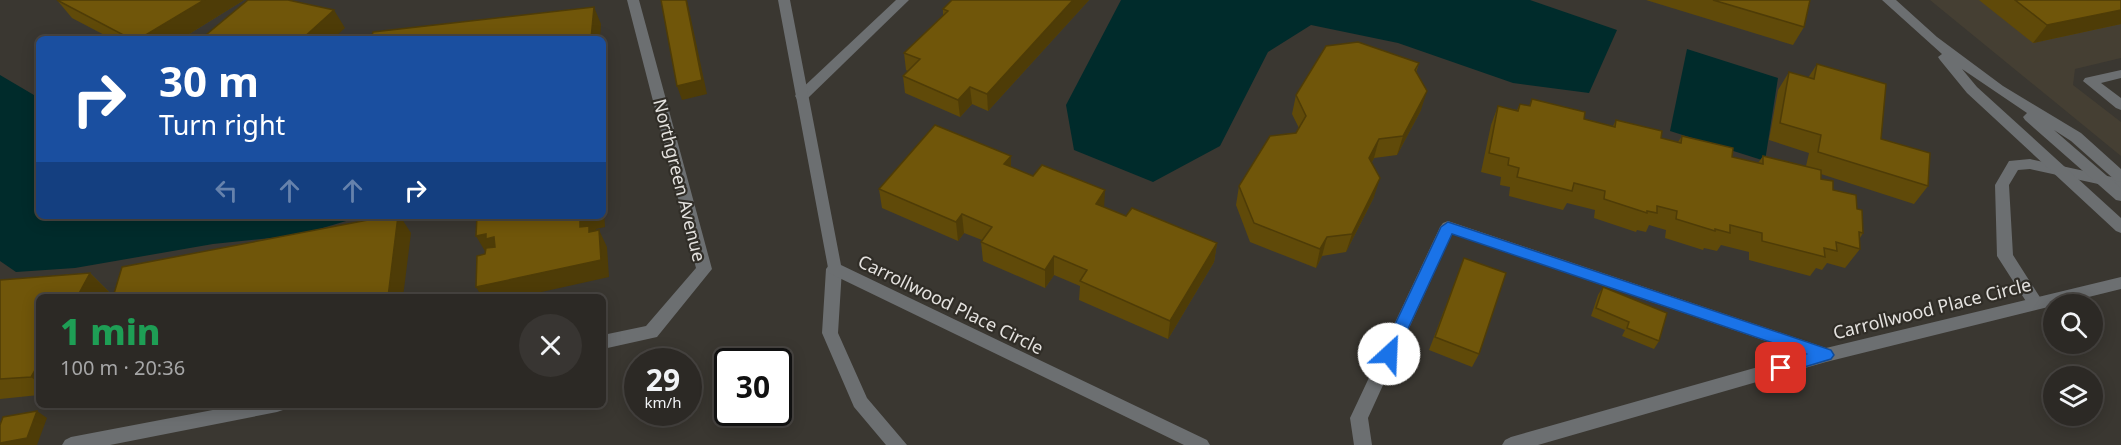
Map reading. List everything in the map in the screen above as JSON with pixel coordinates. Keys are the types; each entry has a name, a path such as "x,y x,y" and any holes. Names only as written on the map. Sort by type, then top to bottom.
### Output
{"street":[{"name":"Northgreen Avenue","path":"606,341 651,332 704,269 633,0"},
{"name":"Carrollwood Place Circle","path":"784,0 834,269 1201,445"},
{"path":"802,96 903,0"},
{"path":"1888,0 1932,40 1996,87 2076,137 2121,177"},
{"path":"1932,40 1972,90 2121,227"},
{"path":"2121,74 2090,81 2121,105"},
{"path":"1996,87 2121,196"},
{"path":"2035,302 2006,256 2002,185 2014,165 2030,164 2121,184"},
{"path":"1363,445 1359,418 1448,227 1826,355"},
{"path":"834,269 830,333 860,402 880,428 898,445"},
{"name":"Carrollwood Place Circle","path":"1511,445 1826,355 2035,302 2121,283"},
{"path":"71,445 262,408"}],"shaded area":[{"path":"1930,0 2121,0 2121,58 2075,69 2073,85 2121,122 2121,156"}],"water":[{"path":"1121,0 1530,0 1617,30 1589,93 1513,83 1398,43 1311,25 1268,52 1220,146 1153,182 1074,150 1066,105"},
{"path":"1687,49 1778,78 1765,161 1670,131"},
{"path":"0,75 36,96 36,219 353,219 299,235 213,244 75,268 16,272 0,261"}],"building":[{"path":"57,0 204,0 144,36 125,36"},
{"path":"248,0 288,0 334,10 305,36 205,36"},
{"path":"661,0 686,0 702,80 677,86"},
{"path":"952,0 1073,0 987,94 970,87 958,100 903,76 920,59 904,53 948,11 943,9"},
{"path":"1713,0 1810,0 1804,27"},
{"path":"2015,0 2121,0 2121,10 2047,25"},
{"path":"594,7 591,36 372,36 373,32"},
{"path":"1358,42 1419,63 1415,70 1427,91 1403,136 1379,139 1369,158 1380,178 1352,234 1327,237 1320,249 1254,223 1239,186 1270,136 1296,133 1306,116 1296,95 1326,46"},
{"path":"1817,64 1886,84 1881,139 1930,153 1928,186 1818,152 1821,135 1780,123 1789,72 1814,79"},
{"path":"1532,99 1585,112 1584,119 1615,127 1616,120 1662,131 1661,138 1681,143 1682,136 1733,148 1732,157 1763,164 1763,156 1821,170 1821,179 1833,181 1833,190 1856,195 1857,209 1862,210 1863,233 1859,232 1860,249 1836,242 1837,251 1824,248 1825,257 1762,241 1762,233 1730,225 1730,233 1715,229 1715,231 1676,219 1677,211 1657,206 1657,213 1647,211 1647,213 1604,199 1605,191 1574,183 1572,191 1517,177 1519,168 1508,165 1509,158 1489,153 1498,106 1518,111 1520,104 1530,106"},
{"path":"935,125 1011,156 1004,164 1033,176 1042,165 1105,190 1096,204 1126,216 1132,208 1217,243 1170,321 1080,281 1087,270 1054,256 1045,270 981,242 992,227 962,214 956,222 879,189"},
{"path":"373,219 398,219 388,294 114,294 122,267"},
{"path":"477,219 580,219 580,227 589,226 589,232 599,230 601,260 476,287 477,256 485,254 486,248 495,247 494,237 486,239 486,234 476,236"},
{"path":"1464,258 1506,273 1479,354 1435,337"},
{"path":"90,273 79,294 36,294 36,368 31,377 0,379 0,280"},
{"path":"1603,287 1667,313 1659,341 1627,328 1629,322 1596,308"},
{"path":"37,411 27,438 0,443 0,425 3,417"}],"route":[{"path":"1389,354 1448,227 1826,355 1781,368"}]}
